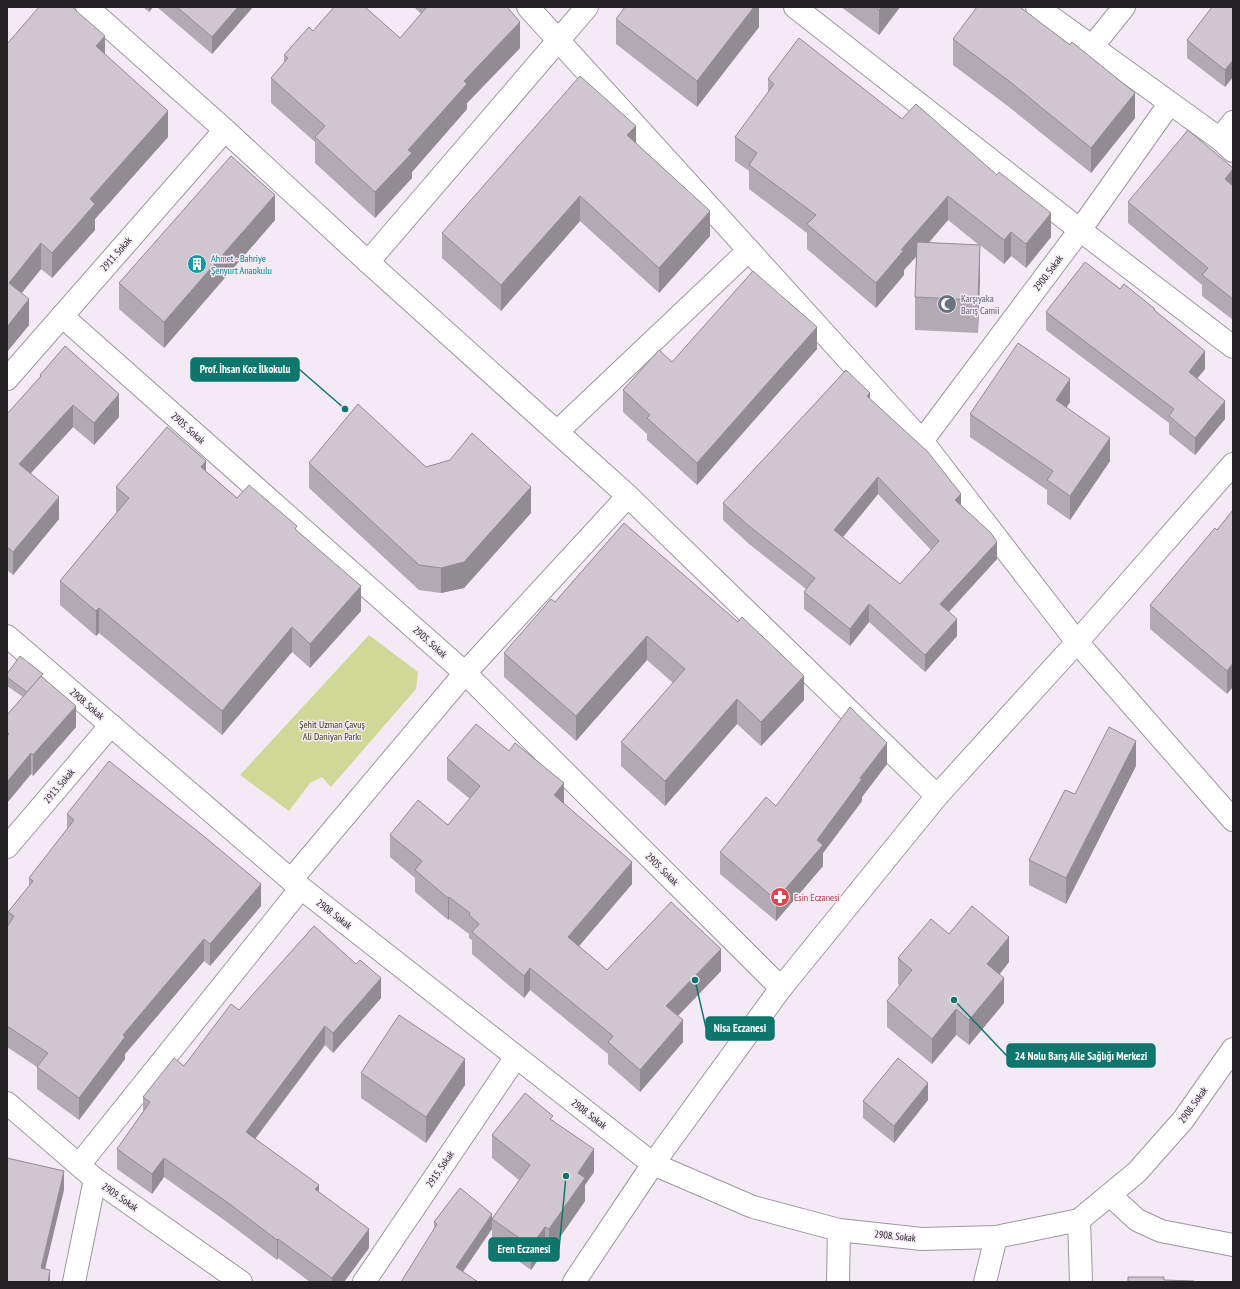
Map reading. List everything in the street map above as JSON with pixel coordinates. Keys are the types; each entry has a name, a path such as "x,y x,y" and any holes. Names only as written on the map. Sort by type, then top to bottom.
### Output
{"street":[{"path":"87,7 225,130 368,262 628,496 937,796"},
{"path":"528,7 922,442 1077,642 1233,820"},
{"path":"368,262 587,7"},
{"path":"795,7 1080,230 1233,347"},
{"path":"1038,7 1170,103 1229,137"},
{"path":"1092,47 1124,7"},
{"name":"2900. Sokak","path":"922,442 1080,230 1170,103"},
{"name":"2911. Sokak","path":"7,379 225,130"},
{"path":"557,432 749,250"},
{"name":"2905. Sokak","path":"62,316 465,673 781,988"},
{"path":"581,1281 653,1164 781,988 937,796 1077,642 1233,464"},
{"path":"79,1165 296,884 465,673 628,496"},
{"name":"2908. Sokak","path":"7,636 296,884 653,1164 753,1207 839,1230 922,1239 996,1237 1079,1220 1137,1172 1183,1120 1233,1049"},
{"name":"2913. Sokak","path":"7,847 111,725"},
{"name":"2915. Sokak","path":"364,1282 516,1057"},
{"name":"2909. Sokak","path":"7,1103 95,1179 241,1282"},
{"path":"74,1282 95,1179"},
{"path":"1110,1195 1137,1220 1161,1231 1233,1245"},
{"path":"1079,1220 1081,1282"},
{"path":"838,1282 839,1230"},
{"path":"985,1282 996,1237"}],"green space":[{"name":"Şehit Uzman Çavuş Ali Daniyan Parkı","path":"369,635 418,672 416,689 331,787 322,777 310,783 289,811 240,775"}],"building":[{"path":"39,7 72,7 105,36 96,46 168,111 90,199 95,204 52,253 41,243 9,283 29,299 7,327 7,44"},
{"path":"177,7 238,7 212,37"},
{"path":"334,7 365,7 400,38 427,7 507,7 520,22 464,81 467,84 408,150 412,153 375,192 315,137 325,126 271,78 288,58 284,55 309,27 313,31"},
{"path":"625,7 754,7 697,81 616,19"},
{"path":"977,7 1020,7 1070,45 1072,42 1135,93 1091,148 1009,81 953,39"},
{"path":"1212,7 1233,7 1233,60 1225,70 1187,40"},
{"path":"799,38 902,119 916,104 997,175 999,172 1051,213 1026,244 1011,232 1004,240 948,196 901,250 904,250 876,283 807,224 816,215 749,165 757,153 735,137 774,84 768,79"},
{"path":"580,76 636,126 627,135 710,211 659,268 580,196 501,285 442,233"},
{"path":"1188,130 1233,168 1225,179 1233,186 1233,299 1202,275 1208,268 1128,202"},
{"name":"Ahmet - Bahriye Şenyurt Anaokulu","path":"231,156 275,195 164,322 119,283"},
{"path":"917,242 980,245 978,300 915,297"},
{"path":"1085,262 1120,289 1124,284 1205,351 1189,372 1225,401 1195,438 1169,416 1174,409 1046,312"},
{"path":"753,271 817,327 697,463 647,418 650,415 623,390 659,350 672,362"},
{"path":"1018,343 1070,379 1056,400 1110,438 1070,496 1047,480 1053,471 970,414"},
{"path":"65,346 119,394 94,423 73,405 19,464 59,497 13,552 7,547 7,414 41,376 40,375"},
{"path":"846,370 870,393 867,396 928,452 961,494 955,500 991,533 997,542 940,604 957,619 925,655 869,604 850,629 804,592 815,578 749,526 723,503","holes":["878,477 939,541 900,584 834,530"]},
{"path":"358,404 426,467 450,460 472,433 531,487 464,562 441,568 419,565 309,463"},
{"path":"167,427 206,461 201,467 237,498 249,485 297,526 295,529 361,586 310,644 292,627 222,711 99,608 96,611 60,581 129,498 116,487"},
{"path":"1233,510 1233,663 1227,671 1150,605 1215,528 1217,530"},
{"path":"624,523 738,622 742,617 804,676 761,722 737,699 665,781 621,742 685,669 647,636 576,716 504,653 551,599 555,602"},
{"path":"20,656 43,674 27,692 7,677 7,674"},
{"path":"41,676 76,706 33,755 31,753 7,782 7,736 9,734 7,732 7,715"},
{"path":"850,707 887,743 860,778 862,779 817,840 823,845 776,900 720,852 766,797 776,806"},
{"path":"476,724 509,751 515,743 564,783 554,795 632,862 568,937 607,970 671,902 721,949 666,1006 683,1020 640,1070 608,1042 613,1036 530,968 524,976 472,932 479,924 469,915 470,913 449,897 448,898 415,870 422,861 390,835 418,800 448,825 480,786 447,758"},
{"path":"1109,727 1136,741 1066,878 1029,860 1065,790 1075,794"},
{"path":"109,761 261,884 210,944 204,939 123,1035 125,1037 79,1098 37,1067 48,1053 7,1026 7,927 14,916 8,912 33,881 29,878 74,820 67,814"},
{"path":"972,906 1009,937 987,964 1004,978 969,1020 956,1009 932,1039 887,1001 912,970 898,958 931,919 949,934"},
{"path":"314,926 356,964 360,960 381,978 333,1033 325,1026 246,1132 319,1185 315,1189 369,1229 332,1278 164,1158 152,1174 117,1149 150,1102 143,1097 174,1058 184,1066 231,1004 239,1010"},
{"path":"399,1015 465,1059 426,1117 361,1073"},
{"path":"898,1058 928,1083 894,1126 863,1101"},
{"path":"525,1093 553,1116 550,1119 594,1149 578,1173 585,1178 549,1229 545,1227 531,1246 492,1219 530,1165 492,1135"},
{"path":"7,1158 64,1171 41,1268 50,1270 48,1282 7,1282"},
{"path":"460,1188 492,1214 456,1267 478,1282 401,1282 437,1224 434,1222"},
{"path":"1128,1277 1164,1277 1164,1280 1194,1282 1128,1282"}],"place":[{"name":"Ahmet - Bahriye Şenyurt Anaokulu","path":"197,264"},
{"name":"Karşıyaka Barış Camii","path":"947,304"},
{"name":"Prof. İhsan Koz İlkokulu","path":"345,409"},
{"name":"Esin Eczanesi","path":"780,897"},
{"name":"Nisa Eczanesi","path":"695,980"},
{"name":"24 Nolu Barış Aile Sağlığı Merkezi","path":"954,1000"},
{"name":"Eren Eczanesi","path":"566,1176"}]}
